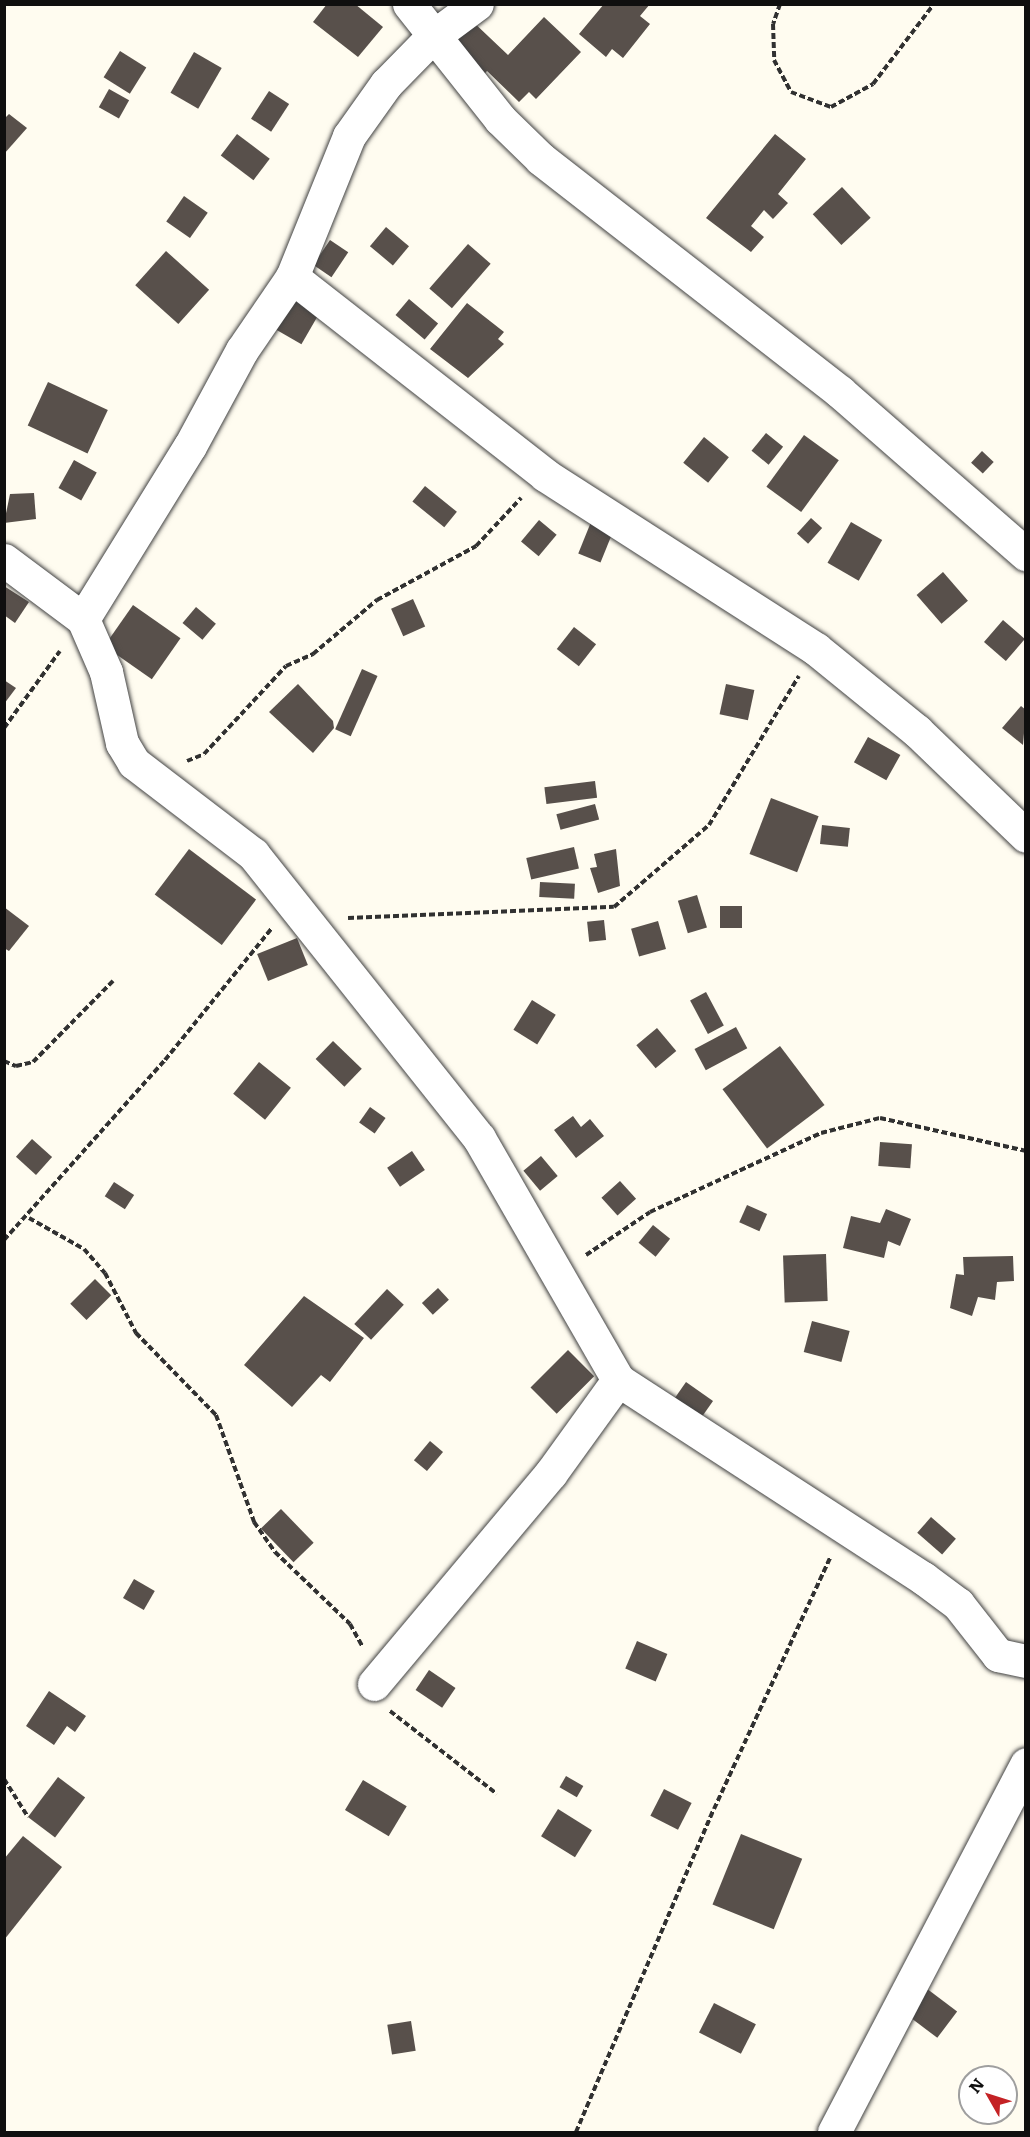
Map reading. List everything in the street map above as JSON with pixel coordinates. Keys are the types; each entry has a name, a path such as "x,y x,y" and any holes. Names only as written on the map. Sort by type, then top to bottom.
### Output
{"street":[{"path":"408,4 431,38 541,159 840,392 1026,554"},
{"path":"83,619 190,446 242,350 292,277 349,136 386,84 431,38 477,4"},
{"path":"292,277 545,475 816,649 917,731 1026,836"},
{"path":"4,560 83,619 106,672 122,743 134,764 253,854 479,1138 555,1276 618,1380 958,1604 998,1655 1026,1661"},
{"path":"374,1684 551,1473 618,1380"},
{"path":"834,2133 1026,1764"}],"path":[{"path":"780,4 773,24 774,60 791,92 831,107 873,84 934,4"},
{"path":"150,775 204,754 286,666 313,654 377,600 476,546 545,475"},
{"path":"4,728 83,619"},
{"path":"4,1240 29,1218 78,1151 165,1060 268,931 300,913 359,920 614,907 709,825 816,649"},
{"path":"4,1061 16,1066 33,1062 113,981"},
{"path":"555,1276 650,1212 821,1133 880,1118 1026,1151"},
{"path":"29,1218 84,1249 105,1273 136,1333 216,1415 254,1522 275,1552 350,1624 366,1652 374,1684 399,1721 497,1794"},
{"path":"576,2133 714,1809 843,1530"},
{"path":"4,1779 28,1817"}],"building":[{"path":"327,4 355,4 383,27 358,57 313,22"},
{"path":"604,4 650,4 640,16 650,24 623,58 612,49 606,57 579,34"},
{"path":"544,17 581,52 536,99 529,92 519,102 487,71 478,81 441,47 469,18 508,55"},
{"path":"120,51 146,67 130,94 104,77"},
{"path":"194,52 222,68 198,109 170,93"},
{"path":"109,89 129,100 119,119 99,107"},
{"path":"269,91 289,104 271,132 251,119"},
{"path":"9,114 27,128 4,154 4,119"},
{"path":"237,134 270,159 253,180 221,156"},
{"path":"775,134 806,159 778,194 788,203 773,219 764,210 751,226 764,237 751,252 706,218"},
{"path":"842,187 871,218 841,245 813,214"},
{"path":"184,196 208,213 190,238 166,221"},
{"path":"386,227 409,246 393,265 370,246"},
{"path":"330,240 348,252 331,277 313,265"},
{"path":"468,244 491,264 452,308 429,289"},
{"path":"166,251 209,290 178,324 135,285"},
{"path":"286,295 319,314 301,344 268,325"},
{"path":"409,299 438,323 425,340 396,315"},
{"path":"467,303 504,332 498,339 504,344 468,378 430,349"},
{"path":"48,382 108,410 88,453 28,426"},
{"path":"766,433 783,447 769,465 752,451"},
{"path":"804,435 839,460 801,512 766,487"},
{"path":"704,437 729,457 708,483 683,463"},
{"path":"982,451 994,462 983,474 971,463"},
{"path":"74,460 97,473 81,501 58,488"},
{"path":"425,486 457,512 444,527 412,502"},
{"path":"34,493 36,519 4,523 10,494"},
{"path":"811,518 822,528 808,544 797,534"},
{"path":"539,520 557,535 539,556 521,541"},
{"path":"591,522 613,531 601,563 578,554"},
{"path":"851,522 882,540 859,581 828,563"},
{"path":"943,572 968,601 942,624 917,595"},
{"path":"4,586 29,602 15,623 4,615"},
{"path":"413,599 425,626 403,636 391,609"},
{"path":"133,605 181,638 152,679 104,646"},
{"path":"196,607 216,624 202,640 183,623"},
{"path":"1003,620 1025,639 1006,661 984,642"},
{"path":"574,627 596,644 579,666 557,649"},
{"path":"362,669 378,676 351,736 335,729"},
{"path":"4,680 16,688 4,704"},
{"path":"298,684 333,721 334,728 313,753 269,712"},
{"path":"726,684 754,690 748,720 720,714"},
{"path":"1021,706 1026,710 1023,745 1002,728"},
{"path":"868,737 900,755 886,780 854,762"},
{"path":"595,781 597,798 546,804 544,787"},
{"path":"771,798 819,816 797,872 749,854"},
{"path":"595,804 599,819 561,830 556,814"},
{"path":"822,825 850,828 848,847 820,844"},
{"path":"574,847 579,868 531,879 526,858"},
{"path":"189,849 256,900 222,945 155,895"},
{"path":"616,849 620,886 598,893 590,868 597,867 594,854"},
{"path":"540,882 575,884 574,899 539,897"},
{"path":"697,895 707,928 688,933 678,901"},
{"path":"720,906 742,906 742,928 720,928"},
{"path":"4,907 29,926 9,951 4,948"},
{"path":"604,920 606,940 589,942 587,922"},
{"path":"658,921 666,949 639,957 631,929"},
{"path":"297,938 308,965 268,981 257,954"},
{"path":"706,992 724,1026 708,1034 690,1000"},
{"path":"532,1000 556,1015 537,1045 513,1030"},
{"path":"736,1027 747,1048 706,1070 695,1049"},
{"path":"657,1028 676,1051 656,1068 636,1045"},
{"path":"333,1041 362,1069 344,1087 316,1059"},
{"path":"780,1046 825,1105 767,1148 722,1089"},
{"path":"259,1062 291,1088 265,1120 233,1094"},
{"path":"370,1107 386,1118 375,1133 359,1123"},
{"path":"573,1116 581,1127 590,1119 604,1136 576,1158 554,1130"},
{"path":"32,1139 52,1157 36,1175 16,1157"},
{"path":"880,1142 912,1144 910,1168 878,1166"},
{"path":"412,1151 425,1170 400,1187 387,1168"},
{"path":"541,1156 558,1176 540,1191 523,1171"},
{"path":"620,1181 636,1199 617,1216 601,1198"},
{"path":"114,1182 134,1195 125,1209 105,1196"},
{"path":"747,1205 767,1214 759,1231 739,1222"},
{"path":"886,1209 911,1219 900,1246 888,1241 884,1258 843,1248 851,1216 880,1223"},
{"path":"653,1225 670,1239 656,1257 639,1243"},
{"path":"826,1254 828,1301 785,1302 783,1256"},
{"path":"1013,1256 1014,1281 997,1282 995,1300 978,1297 972,1316 950,1308 956,1274 964,1275 963,1257"},
{"path":"95,1279 111,1295 87,1320 70,1304"},
{"path":"438,1288 449,1300 433,1315 422,1303"},
{"path":"387,1289 404,1305 371,1340 354,1324"},
{"path":"304,1296 364,1338 330,1382 321,1375 292,1407 244,1365"},
{"path":"812,1321 850,1331 841,1362 804,1352"},
{"path":"568,1350 594,1376 557,1414 531,1387"},
{"path":"686,1382 713,1401 699,1421 672,1402"},
{"path":"430,1441 443,1452 427,1471 414,1460"},
{"path":"281,1509 314,1543 294,1562 261,1528"},
{"path":"931,1517 956,1539 942,1554 917,1533"},
{"path":"134,1579 155,1591 144,1610 123,1598"},
{"path":"637,1641 667,1654 656,1682 625,1669"},
{"path":"429,1670 456,1688 442,1708 416,1690"},
{"path":"49,1691 86,1716 75,1732 67,1726 54,1745 26,1726"},
{"path":"566,1776 583,1786 577,1797 560,1787"},
{"path":"58,1777 85,1797 55,1837 28,1817"},
{"path":"363,1780 407,1806 389,1836 345,1810"},
{"path":"664,1789 692,1803 678,1830 650,1816"},
{"path":"558,1809 592,1830 575,1857 541,1836"},
{"path":"741,1834 802,1859 774,1929 713,1904"},
{"path":"23,1836 62,1867 4,1940 4,1859"},
{"path":"922,1985 957,2011 937,2038 902,2011"},
{"path":"714,2003 756,2024 741,2054 699,2032"},
{"path":"411,2021 416,2051 392,2054 387,2025"}]}
